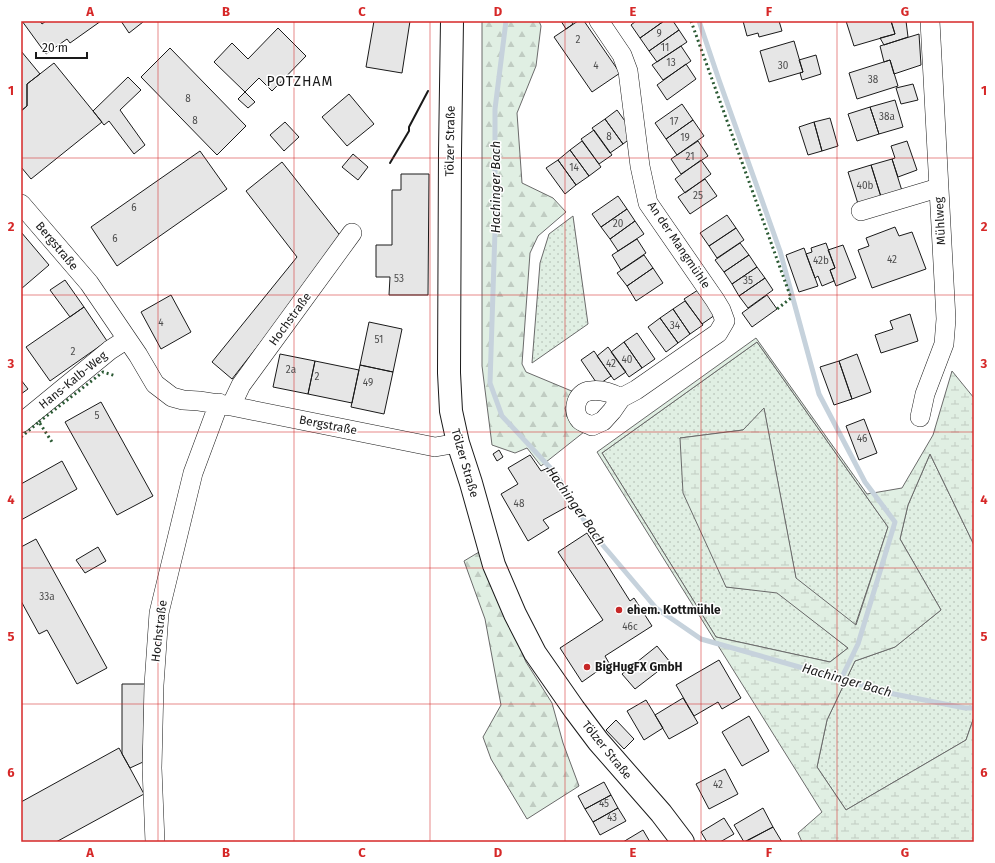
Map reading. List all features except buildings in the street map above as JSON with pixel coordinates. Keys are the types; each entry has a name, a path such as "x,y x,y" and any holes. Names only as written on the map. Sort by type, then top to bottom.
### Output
{"main road":[{"name":"Tölzer Straße","path":"452,21 449,373 451,411 458,443 494,565 515,614 535,653 598,741 661,813 684,842"}],"street":[{"name":"An der Mangmühle","path":"599,21 622,55 628,70 640,166 648,204 715,300 725,321 718,333 636,390 621,398"},
{"name":"Mühlweg","path":"920,417 925,394 944,344 946,319 930,21"},
{"path":"861,211 938,188"},
{"name":"Bergstraße","path":"21,204 89,283 155,384 172,397 183,400 199,400 225,404 435,447 458,443"},
{"name":"Hochstraße","path":"155,842 152,768 154,685 158,613 193,473 225,404 241,385 352,233"},
{"name":"Hans-Kalb-Weg","path":"21,423 110,350 127,339"}],"green space":[{"path":"482,21 539,21 541,26 536,66 517,113 522,183 553,198 566,212 538,236 530,253 522,364 526,372 574,392 565,408 567,417 584,432 541,466 527,448 515,453 492,445 482,366"},
{"path":"573,216 588,324 532,363 540,263 549,234"},
{"path":"756,338 867,494 902,488 933,435 952,371 974,398 974,545 930,454 908,505 900,539 941,610 895,647 855,661 827,720 817,767 846,810 966,740 974,717 974,842 802,842 798,833 822,812 597,452","holes":["757,342 888,527 856,625 796,578 764,408 743,430 680,438 683,493 726,587 777,593 848,648 830,662 716,637 602,453"]},
{"path":"757,342 888,527 855,626 796,579 764,409 743,430 680,438 726,587 777,592 848,648 830,662 716,637 602,453"},
{"path":"930,454 974,545 974,717 966,740 846,810 817,767 827,720 855,661 895,647 941,610 900,539 908,505"},
{"path":"479,552 526,662 552,703 563,743 579,786 527,819 491,759 483,737 501,705 485,619 464,561"}],"waterway":[{"name":"Hachinger Bach","path":"506,21 495,109 495,231 490,383 502,416 556,474 590,530 656,608 701,639 894,694 965,708 974,708"},
{"path":"699,21 780,251 819,394 865,482 895,522 858,644 841,679"}],"hedge":[{"path":"691,21 791,298 777,309"},
{"path":"39,422 103,372 116,376"},
{"path":"21,437 39,422 52,442"}],"wall":[{"path":"390,163 409,131 409,127 428,91"}],"place":[{"name":"ehem. Kottmühle","path":"619,610"},
{"name":"BigHugFX GmbH","path":"587,667"}],"district":[{"name":"POTZHAM","path":"300,81"}]}
